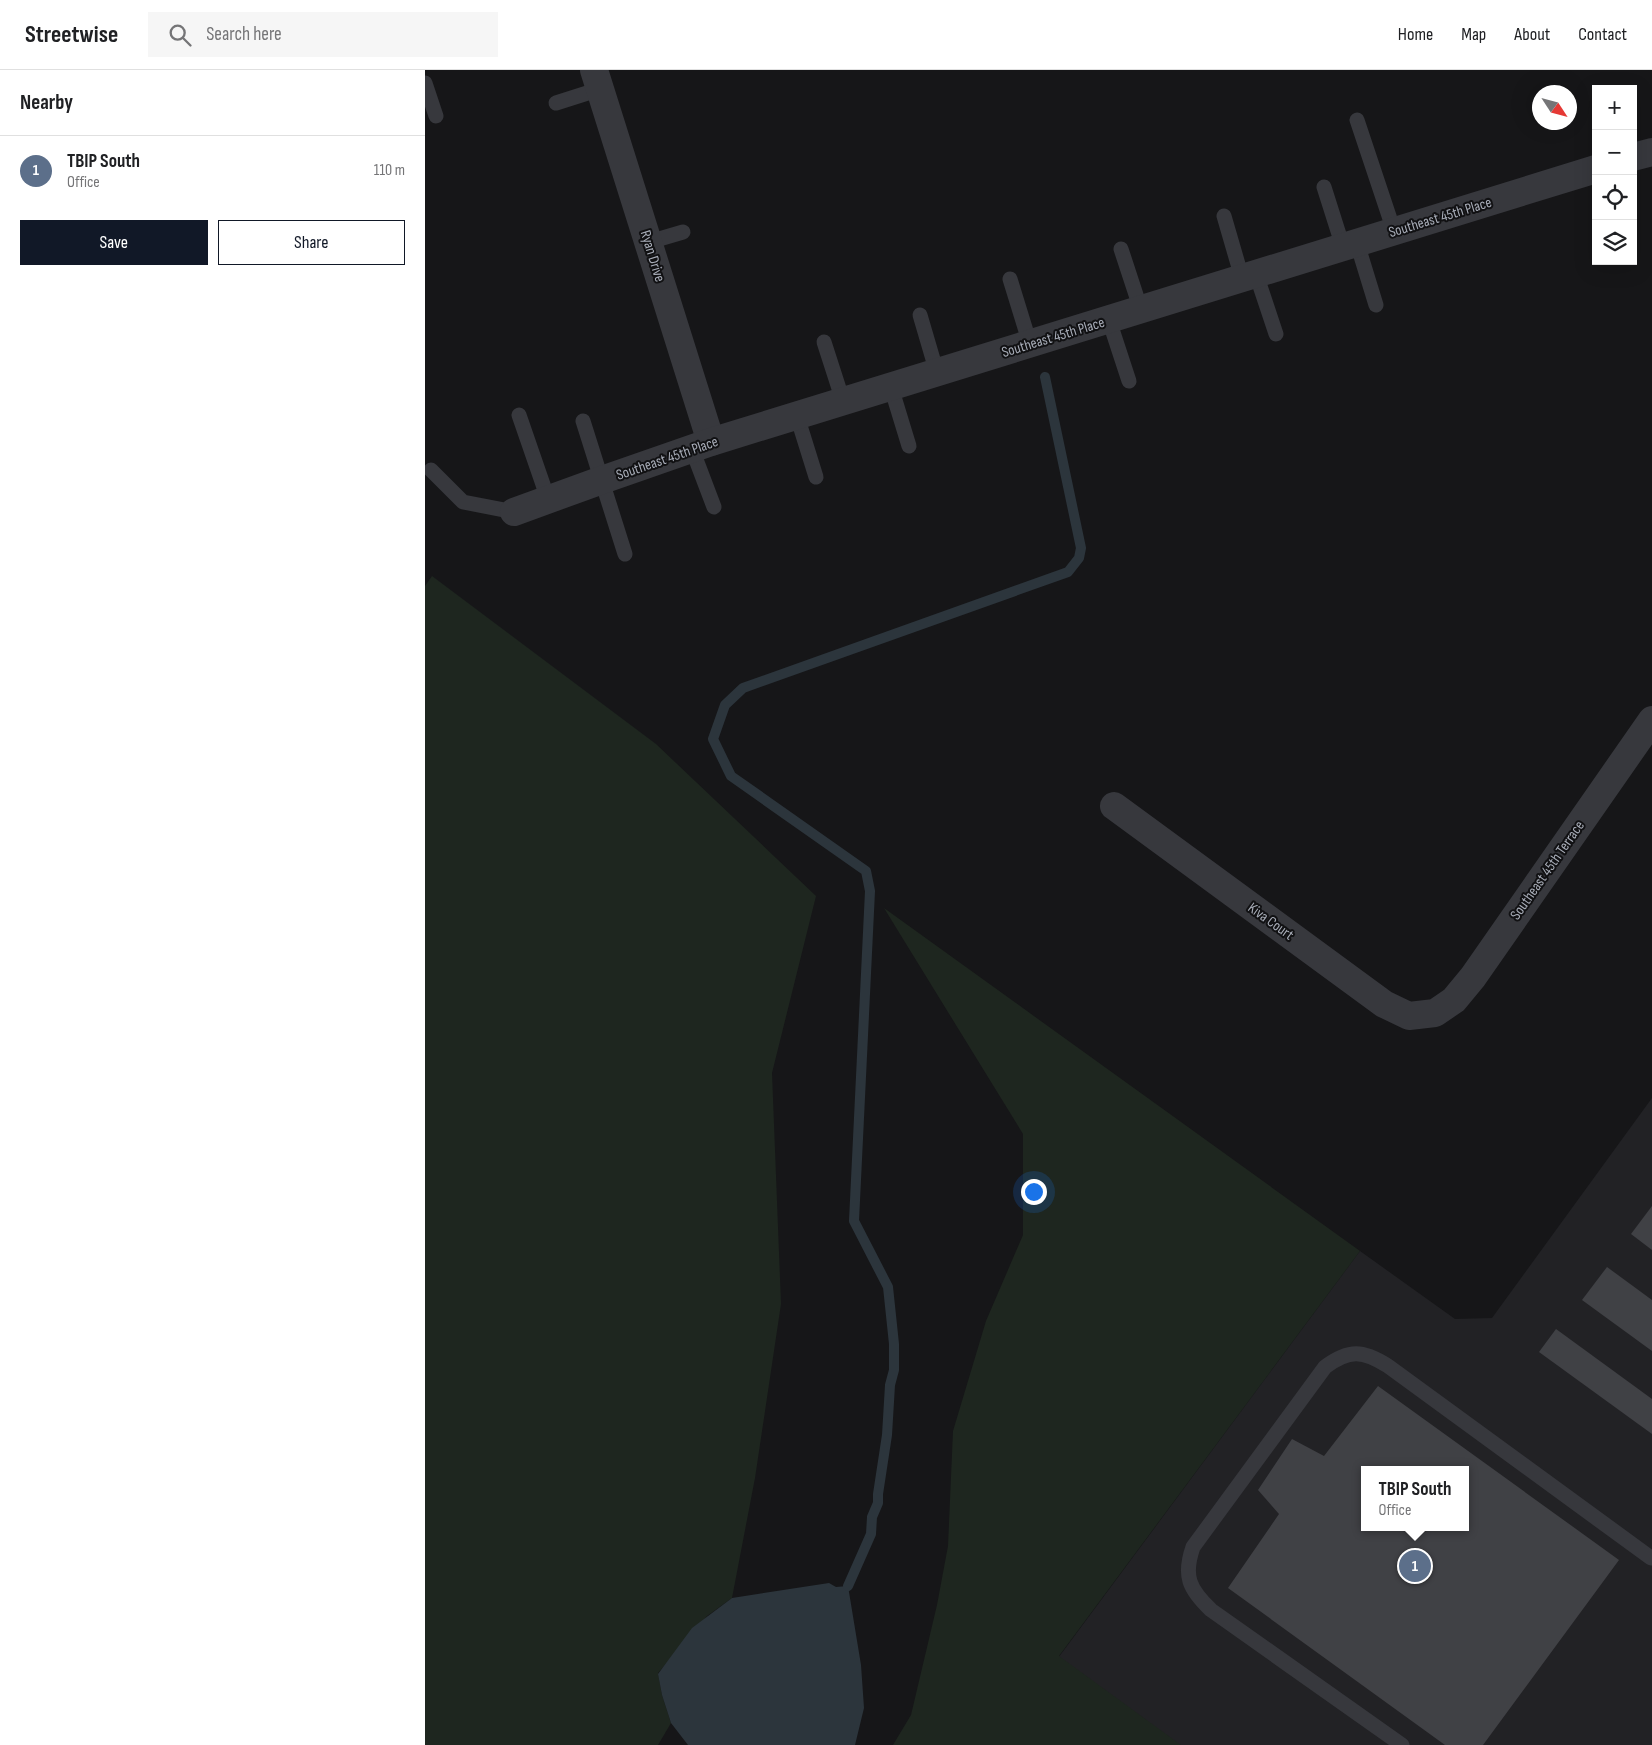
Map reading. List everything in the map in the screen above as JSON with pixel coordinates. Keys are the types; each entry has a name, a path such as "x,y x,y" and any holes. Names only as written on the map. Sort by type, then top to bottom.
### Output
{"street":[{"name":"Ryan Drive","path":"597,80 649,242 701,446"},
{"path":"1637,157 1652,152"},
{"name":"Southeast 45th Place","path":"513,512 701,446 1592,170"},
{"name":"Southeast 45th Terrace","path":"1435,1013 1454,1000 1473,977 1652,720"},
{"name":"Kiva Court","path":"1115,806 1383,1004 1409,1016 1435,1013"}],"lane":[{"path":"556,103 597,80"},
{"path":"425,83 436,116"},
{"path":"1357,120 1394,231"},
{"path":"1324,187 1376,304"},
{"path":"1224,216 1276,334"},
{"path":"649,242 683,232"},
{"path":"1121,249 1141,310"},
{"path":"1010,279 1030,344"},
{"path":"919,315 937,372"},
{"path":"1109,320 1129,381"},
{"path":"824,342 843,402"},
{"path":"891,387 909,446"},
{"path":"519,415 548,499"},
{"path":"797,416 816,476"},
{"path":"583,421 625,554"},
{"path":"701,446 714,507"},
{"path":"431,470 463,502 513,512"},
{"path":"1402,1745 1211,1610 1198,1598 1191,1586 1188,1573 1188,1561 1193,1547 1325,1367 1337,1358 1357,1352 1388,1366 1651,1558"}],"shaded area":[{"path":"432,576 656,744 816,896 772,1073 781,1304 755,1478 732,1598 707,1616 658,1673 662,1695 671,1723 658,1745 425,1745 425,586"},
{"path":"884,908 1360,1251 1059,1656 1181,1745 893,1745 911,1715 937,1605 948,1546 953,1431 986,1321 1023,1235 1023,1134"},
{"path":"1652,1098 1652,1745 1131,1745 1041,1681 1360,1251 1455,1319 1492,1318"},
{"path":"829,1583 836,1587 848,1586 861,1665 864,1708 855,1745 688,1745 671,1723 662,1695 658,1674 692,1628 732,1598"}],"building":[{"path":"1652,1206 1652,1250 1631,1234"},
{"path":"1607,1267 1652,1300 1652,1351 1582,1300"},
{"path":"1556,1329 1652,1399 1652,1434 1539,1352"},
{"path":"1378,1386 1619,1560 1483,1745 1445,1745 1228,1588 1279,1514 1258,1490 1292,1439 1324,1456"}],"waterway":[{"path":"848,1586 871,1534 872,1517 878,1503 887,1435 890,1385 894,1370 894,1344 888,1287 854,1221 870,891 866,871 731,776 713,739 725,705 743,688 1068,572 1079,558 1081,548 1045,377"}],"place":[{"name":"TBIP South","path":"1415,1566"}]}
